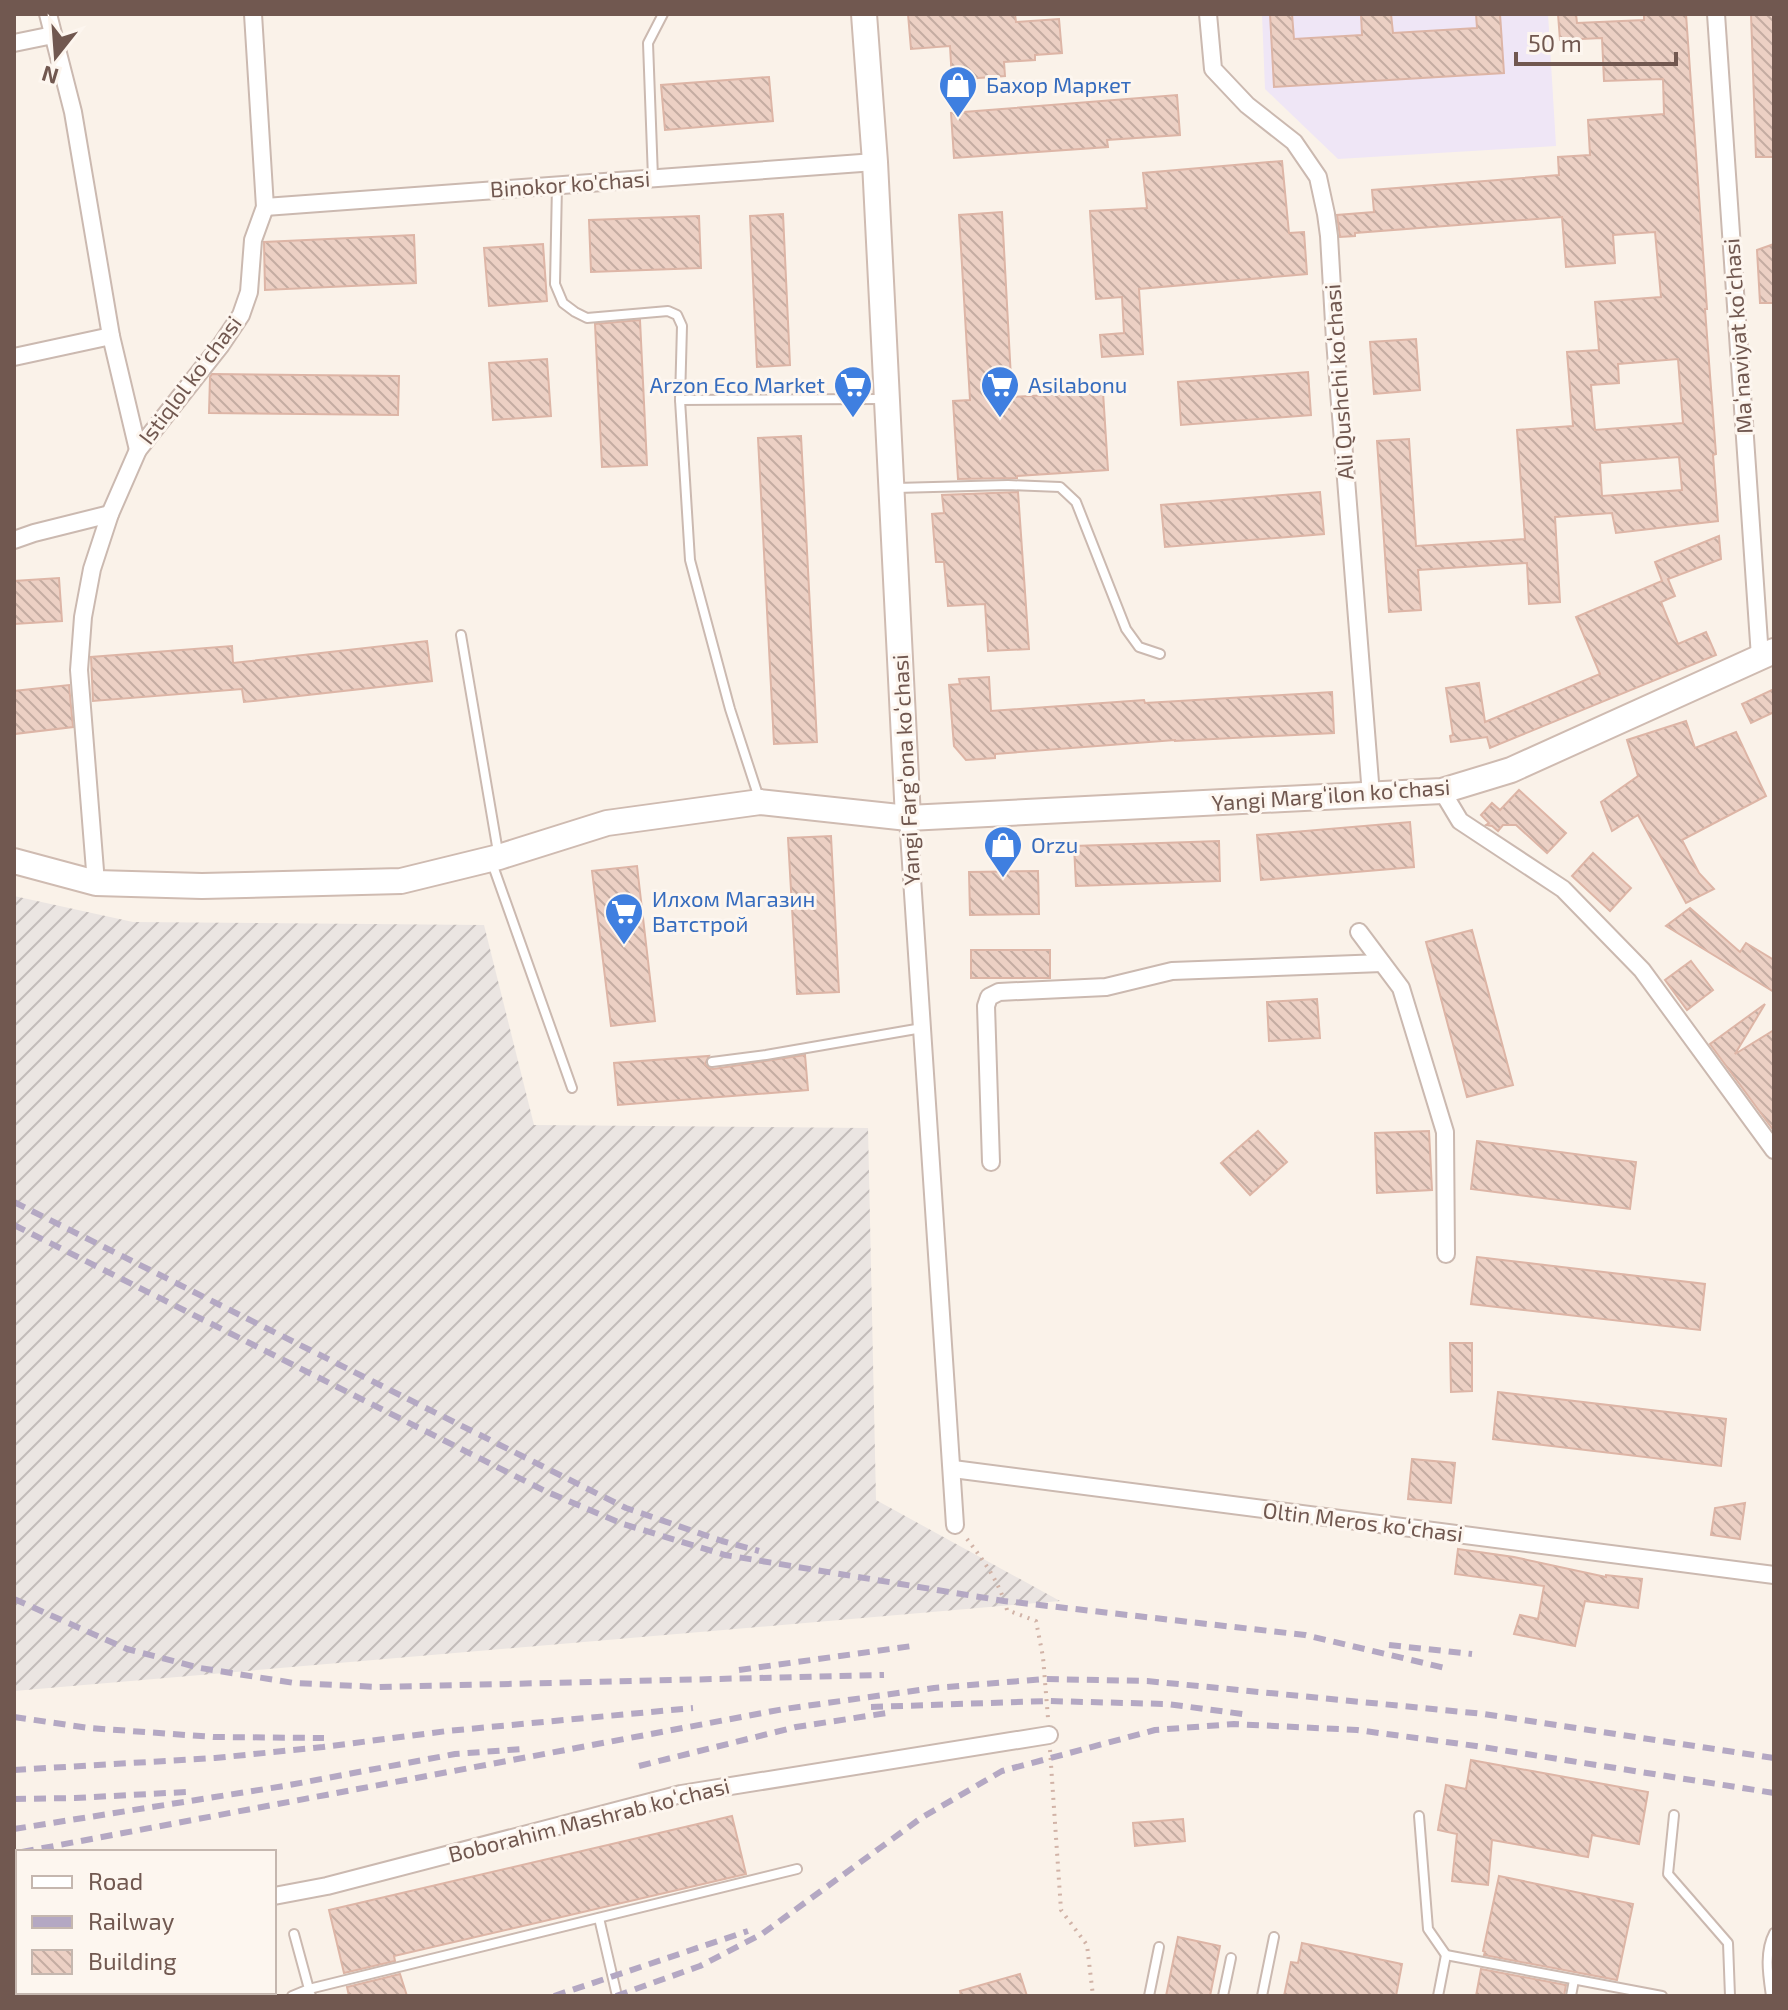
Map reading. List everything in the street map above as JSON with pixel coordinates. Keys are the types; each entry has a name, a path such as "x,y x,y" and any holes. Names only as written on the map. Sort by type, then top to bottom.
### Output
{"main road":[{"name":"Yangi Fargʻona koʻchasi","path":"864,14 875,162 908,818"},
{"name":"Yangi Margʻilon koʻchasi","path":"14,861 96,883 202,886 401,881 495,858 607,823 760,802 908,818 1442,791 1511,770 1767,654"}],"street":[{"path":"48,14 73,112 111,336 138,450"},
{"name":"Istiqlol koʻchasi","path":"96,883 79,670 83,617 110,514 138,450 221,345 241,315 249,292 253,240 265,207 253,14"},
{"name":"Ali Qushchi koʻchasi","path":"1208,14 1213,69 1247,105 1294,142 1318,177 1326,214 1371,795"},
{"name":"Maʻnaviyat koʻchasi","path":"1716,14 1767,654"},
{"path":"14,43 53,35"},
{"name":"Binokor ko'chasi","path":"265,207 875,162"},
{"path":"14,357 111,336"},
{"path":"14,540 110,514"},
{"path":"1442,791 1460,821 1563,889 1642,970 1774,1150"},
{"name":"Yangi Fargʻona koʻchasi","path":"908,818 955,1525"},
{"path":"1359,932 1401,988 1445,1132 1446,1254"},
{"path":"991,1162 986,1006 989,997 999,992 1106,987 1172,971 1382,963"},
{"name":"Oltin Meros koʻchasi","path":"953,1469 1774,1575"},
{"name":"Boborahim Mashrab koʻchasi","path":"276,1896 327,1886 681,1794 1049,1735"}],"lane":[{"path":"653,178 648,43 663,14"},
{"path":"557,185 555,284 563,303 587,318 668,311 677,315 682,326 680,400 690,560 730,709 760,802"},
{"path":"680,400 887,399"},
{"path":"891,488 1060,487 1076,502 1126,629 1139,647 1160,654"},
{"path":"461,635 495,858 572,1088"},
{"path":"712,1062 922,1028"},
{"path":"1674,1815 1668,1874 1728,1943 1730,1996"},
{"path":"1419,1816 1428,1929 1446,1955 1662,1996"},
{"path":"292,1996 797,1869"},
{"path":"599,1918 617,1996"},
{"path":"1771,1996 1767,1975 1768,1944 1774,1933"},
{"path":"294,1934 310,1993"},
{"path":"1262,1996 1274,1937"},
{"path":"1149,1996 1159,1947"},
{"path":"1438,1996 1446,1955"},
{"path":"1223,1996 1231,1958"},
{"path":"1571,1996 1574,1980"}],"path":[{"path":"955,1525 987,1565 1007,1610 1036,1621 1043,1657 1061,1910 1087,1945 1093,1996"}],"shaded area":[{"path":"1262,14 1548,14 1556,146 1338,159 1265,89"},
{"path":"14,896 133,922 484,925 534,1125 868,1128 876,1500 1060,1601 14,1691"}],"building":[{"path":"908,14 1015,14 1016,22 1059,19 1062,53 1035,55 1035,60 1004,62 1005,76 952,80 950,46 911,49"},
{"path":"1270,14 1292,14 1294,39 1362,35 1361,14 1391,14 1393,33 1477,28 1476,14 1500,14 1504,73 1274,87"},
{"path":"1558,14 1576,14 1577,23 1644,20 1644,14 1686,14 1718,521 1616,533 1612,513 1555,517 1560,602 1529,604 1527,563 1418,570 1421,610 1389,612 1377,441 1409,439 1416,546 1525,539 1517,430 1573,426 1567,352 1599,350 1595,302 1661,297 1655,232 1613,235 1615,263 1566,267 1562,217 1355,233 1355,236 1340,237 1337,215 1374,212 1372,190 1559,175 1558,157 1590,155 1588,120 1664,114 1663,79 1604,81 1602,38 1560,40","holes":["1678,359 1683,423 1595,430 1591,385 1619,383 1618,364","1679,457 1682,490 1602,496 1600,463"]},
{"path":"1751,14 1774,14 1774,157 1756,157"},
{"path":"769,77 773,121 665,130 661,85"},
{"path":"1177,95 1180,135 1107,140 1108,147 954,158 951,113"},
{"path":"1282,161 1289,233 1304,232 1307,274 1139,289 1143,354 1102,357 1100,335 1124,333 1122,297 1096,299 1090,211 1147,208 1143,173"},
{"path":"1002,212 1012,397 1103,392 1108,470 1017,478 958,479 953,401 970,400 959,215"},
{"path":"783,214 790,365 757,367 750,216"},
{"path":"699,216 701,268 591,272 589,220"},
{"path":"414,235 416,283 265,290 264,242"},
{"path":"543,244 547,301 489,306 484,248"},
{"path":"1774,244 1774,303 1760,303 1757,250"},
{"path":"640,320 647,465 602,467 595,324"},
{"path":"1416,339 1420,390 1374,394 1370,342"},
{"path":"547,359 551,416 493,420 489,363"},
{"path":"1308,372 1311,415 1181,425 1178,382"},
{"path":"212,374 399,376 398,415 209,413"},
{"path":"801,436 817,742 774,744 758,438"},
{"path":"1018,492 1029,649 988,651 985,604 948,606 944,562 936,562 932,514 944,513 942,495"},
{"path":"1320,492 1324,534 1165,547 1161,505"},
{"path":"1719,536 1721,559 1668,579 1675,596 1661,602 1678,644 1706,632 1716,655 1490,748 1487,737 1451,742 1450,736 1453,735 1446,688 1479,683 1485,722 1600,674 1576,617 1662,581 1655,562"},
{"path":"59,578 62,621 14,624 14,581"},
{"path":"427,641 432,681 244,702 242,689 93,701 91,657 232,646 233,663"},
{"path":"989,677 991,711 1144,700 1145,703 1332,692 1334,733 1175,740 995,754 995,758 966,760 954,746 949,685 960,684 959,679"},
{"path":"69,685 73,727 14,734 14,691"},
{"path":"1774,689 1774,712 1751,723 1742,704"},
{"path":"1686,721 1695,748 1736,732 1766,796 1682,840 1699,873 1714,889 1686,903 1638,815 1612,831 1601,802 1638,776 1627,740"},
{"path":"1519,790 1566,833 1547,853 1516,825 1503,825 1498,831 1486,825 1489,823 1481,815 1492,803 1500,810"},
{"path":"1410,822 1414,867 1261,880 1257,835"},
{"path":"831,836 839,992 797,994 788,838"},
{"path":"1219,841 1220,881 1076,886 1074,846"},
{"path":"1593,853 1631,888 1610,911 1572,876"},
{"name":"Илхом Магазин Ватстрой","path":"637,866 655,1021 611,1026 592,871"},
{"path":"1038,871 1039,914 970,915 969,872"},
{"path":"1690,908 1740,952 1746,943 1774,960 1774,992 1666,926"},
{"path":"1472,930 1513,1085 1467,1097 1426,942"},
{"path":"971,950 1050,950 1050,978 971,978"},
{"path":"1691,961 1713,990 1687,1010 1665,980"},
{"path":"1317,999 1320,1038 1269,1041 1267,1002"},
{"path":"1765,1004 1735,1054 1774,1030 1774,1131 1710,1044"},
{"path":"805,1055 808,1090 618,1105 614,1063 709,1056 705,1064 713,1069"},
{"path":"1258,1131 1287,1162 1250,1195 1221,1163"},
{"path":"1429,1131 1432,1190 1377,1193 1375,1133"},
{"path":"1477,1141 1636,1162 1630,1209 1471,1189"},
{"path":"1477,1257 1705,1284 1700,1330 1471,1304"},
{"path":"1450,1343 1472,1343 1472,1391 1451,1392"},
{"path":"1498,1392 1726,1419 1721,1466 1493,1439"},
{"path":"1412,1459 1455,1463 1451,1503 1408,1499"},
{"path":"1745,1503 1740,1539 1711,1535 1715,1508"},
{"path":"1458,1549 1514,1557 1606,1577 1642,1579 1638,1608 1585,1601 1575,1646 1514,1634 1520,1615 1538,1619 1544,1586 1455,1574"},
{"path":"1471,1760 1648,1792 1639,1844 1592,1835 1588,1857 1492,1840 1488,1885 1452,1881 1457,1834 1438,1830 1446,1785 1466,1789"},
{"path":"732,1816 746,1874 394,1956 395,1961 344,1973 329,1910"},
{"path":"1183,1819 1185,1841 1135,1846 1133,1823"},
{"path":"1499,1876 1633,1904 1617,1980 1484,1955"},
{"path":"1178,1937 1220,1946 1210,1996 1166,1996"},
{"path":"1302,1943 1402,1964 1396,1996 1284,1996 1291,1962 1298,1963"},
{"path":"1481,1969 1566,1985 1564,1996 1476,1996"},
{"path":"400,1974 407,1996 349,1996 347,1987"},
{"path":"1020,1974 1027,1996 961,1996 960,1991"}],"railway":[{"path":"14,1202 626,1508 759,1551"},
{"path":"14,1225 545,1491 623,1524 725,1555 1004,1601 1305,1635 1445,1668"},
{"path":"14,1599 127,1649 200,1668 294,1683 379,1687 884,1675"},
{"path":"1389,1645 1472,1654"},
{"path":"739,1670 912,1646"},
{"path":"33,1850 784,1709 934,1688 1045,1679 1147,1681 1484,1714 1774,1758"},
{"path":"871,1707 1047,1701 1167,1704 1250,1715"},
{"path":"14,1770 215,1758 447,1731 693,1708"},
{"path":"639,1766 796,1727 887,1713"},
{"path":"14,1717 89,1728 214,1737 324,1738"},
{"path":"616,1996 700,1966 762,1934 921,1818 1002,1771 1155,1730 1234,1724 1357,1730 1774,1793"},
{"path":"14,1829 284,1786 455,1754 522,1749"},
{"path":"14,1799 186,1792"},
{"path":"554,1996 748,1931"}],"place":[{"name":"Бахор Маркет","path":"958,119"},
{"name":"Arzon Eco Market","path":"853,419"},
{"name":"Asilabonu","path":"1000,419"},
{"name":"Orzu","path":"1003,879"},
{"name":"Илхом Магазин Ватстрой","path":"624,946"}]}
